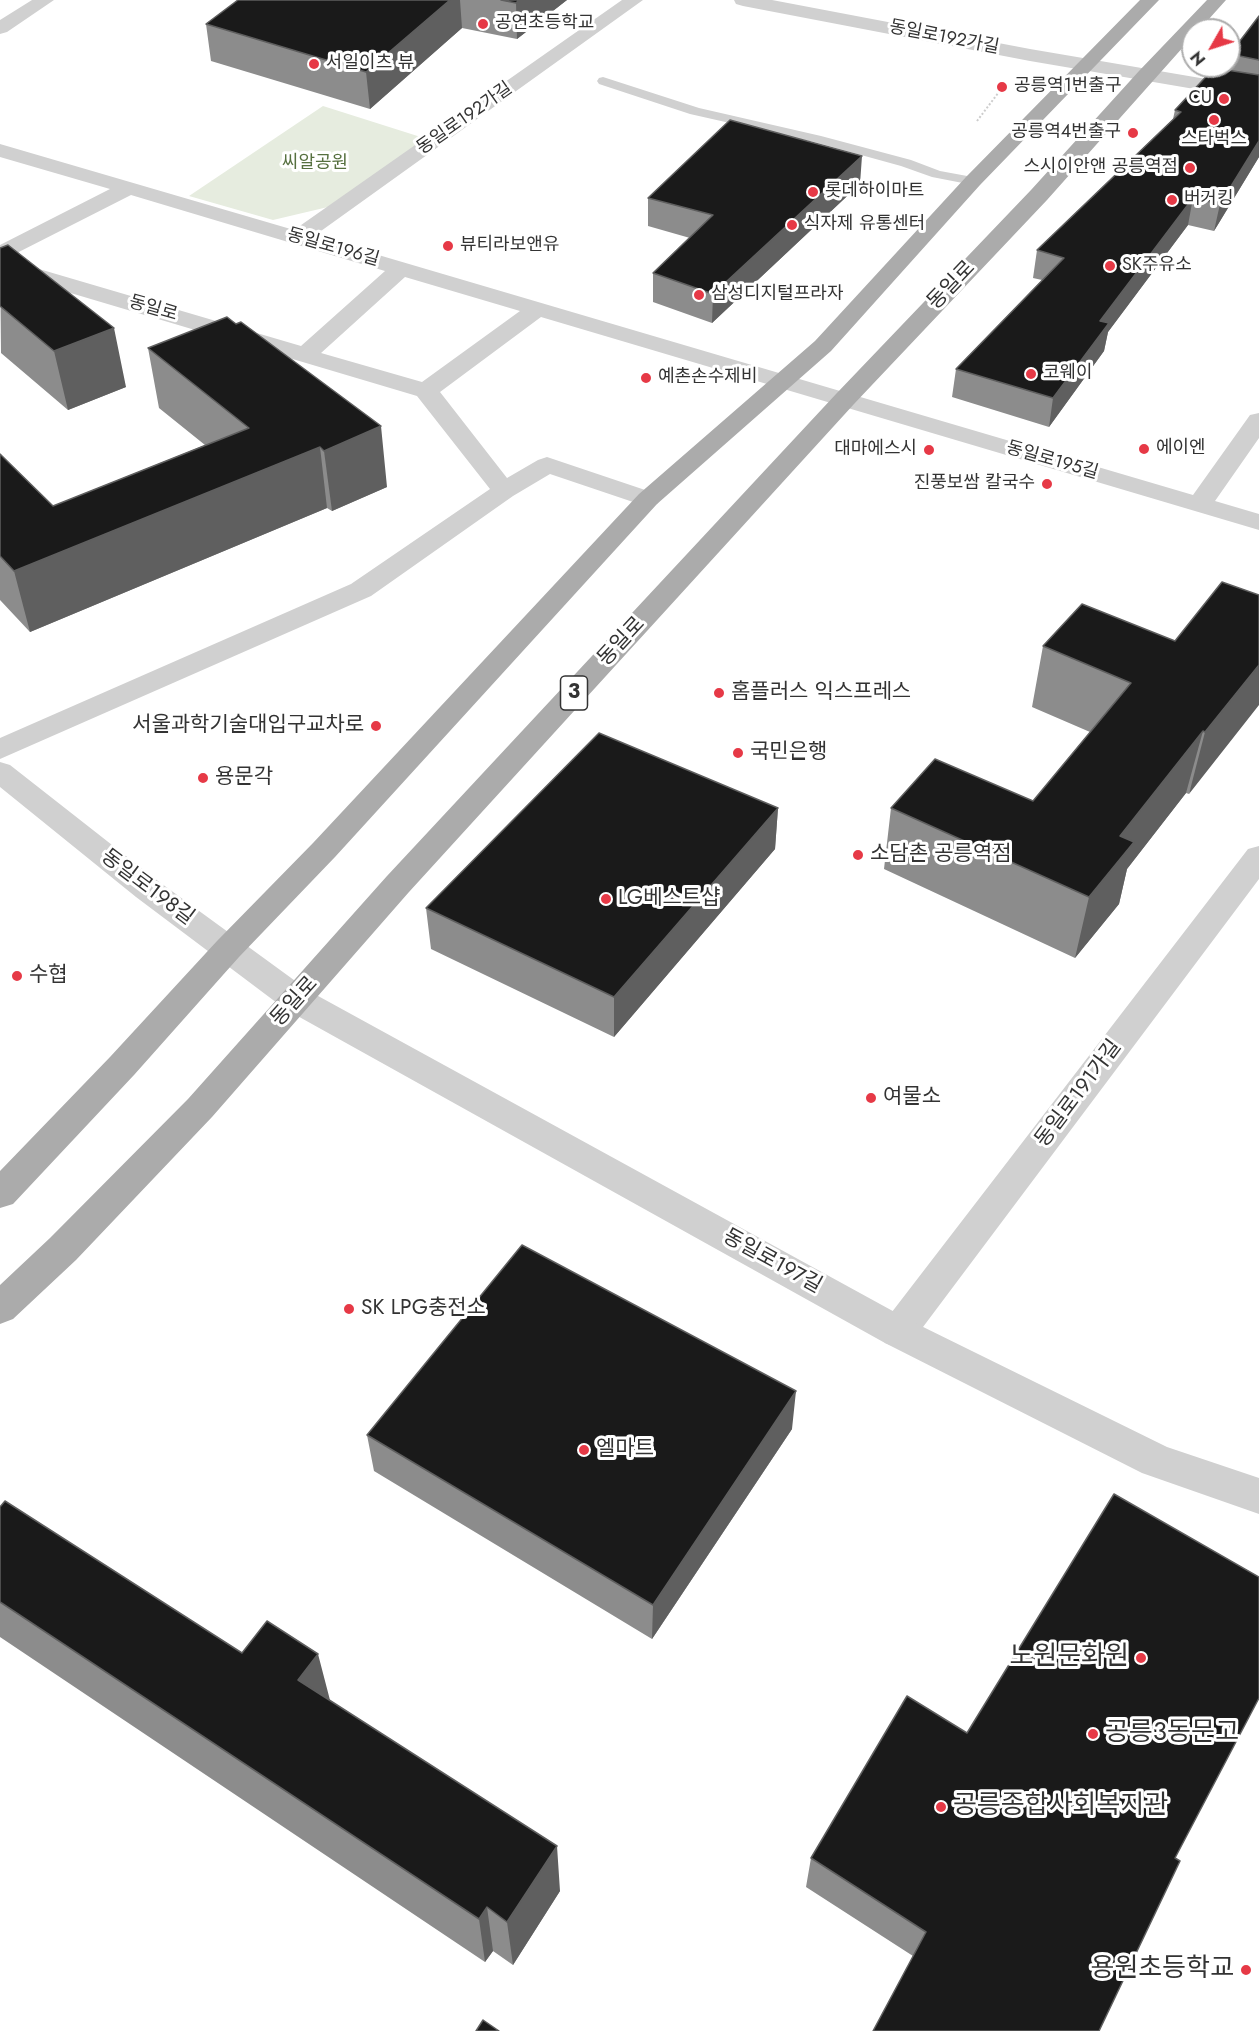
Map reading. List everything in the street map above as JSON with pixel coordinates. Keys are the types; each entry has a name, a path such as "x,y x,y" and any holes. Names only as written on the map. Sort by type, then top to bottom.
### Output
{"main road":[{"path":"0,1194 122,1066 228,949 324,850 648,499 823,346 973,181 1089,65 1150,0"},
{"name":"동일로","path":"0,1308 63,1249 200,1107 398,884 845,399 1039,195 1146,75 1217,0"},
{"path":"0,1329 63,1249"}],"street":[{"path":"0,28 45,0"},
{"name":"동일로192가길","path":"297,238 634,0"},
{"name":"동일로192가길","path":"743,0 1089,65 1259,94"},
{"name":"동일로196길","path":"0,150 845,399"},
{"path":"0,254 129,188"},
{"name":"동일로","path":"0,264 426,391"},
{"path":"305,355 401,268"},
{"path":"504,491 426,391 537,309"},
{"name":"동일로195길","path":"845,399 1259,522"},
{"path":"1199,504 1259,420"},
{"path":"0,749 361,590 504,491 547,465 648,499"},
{"name":"동일로198길","path":"0,772 147,889 297,1000"},
{"name":"동일로191가길","path":"898,1332 1259,857"},
{"name":"동일로197길","path":"297,1000 898,1332 1156,1461 1259,1496"}],"lane":[{"path":"603,81 695,111 816,139 938,174 973,181"}],"path":[{"path":"976,122 1006,82"}],"green space":[{"name":"씨알공원","path":"323,106 427,139 328,207 273,220 189,196"}],"building":[{"path":"238,0 450,0 366,72 206,24"},
{"path":"501,0 519,0 516,3"},
{"path":"1259,16 1259,60 1241,56 1241,40"},
{"path":"1241,72 1259,75 1259,141 1220,204 1193,198 1100,321 1109,323 1053,398 956,369 1064,258 1037,250 1181,112 1175,110 1205,78 1241,78"},
{"path":"730,120 862,156 713,294 653,273 713,215 648,198"},
{"path":"8,245 114,328 54,351 0,306 0,248"},
{"path":"227,317 236,324 241,322 381,426 324,451 320,447 14,571 0,556 0,454 53,506 249,428 148,348"},
{"path":"1222,582 1259,595 1259,665 1205,732 1203,731 1120,836 1134,842 1089,897 891,808 935,759 1033,801 1131,683 1043,646 1082,604 1175,641"},
{"name":"LG베스트샵","path":"599,733 778,808 614,997 426,908"},
{"name":"엘마트","path":"522,1245 796,1391 653,1605 367,1435"},
{"path":"1114,1494 1259,1577 1259,1698 1175,1858 1180,1861 1099,2031 873,2031 926,1932 811,1858 907,1696 967,1733"},
{"path":"5,1501 242,1653 267,1621 318,1654 298,1680 557,1846 507,1922 487,1907 479,1919 0,1602 0,1507"},
{"path":"483,2020 499,2031 476,2031"}],"place":[{"name":"공연초등학교","path":"483,24"},
{"name":"서일이츠 뷰","path":"314,64"},
{"name":"공릉역1번출구","path":"1002,87"},
{"name":"CU","path":"1224,99"},
{"name":"스타벅스","path":"1214,120"},
{"name":"공릉역4번출구","path":"1133,133"},
{"name":"스시이안앤 공릉역점","path":"1190,168"},
{"name":"롯데하이마트","path":"813,192"},
{"name":"버거킹","path":"1172,200"},
{"name":"식자제 유통센터","path":"792,225"},
{"name":"뷰티라보앤유","path":"448,246"},
{"name":"SK주유소","path":"1110,266"},
{"name":"삼성디지털프라자","path":"699,295"},
{"name":"코웨이","path":"1031,374"},
{"name":"예촌손수제비","path":"646,378"},
{"name":"에이엔","path":"1144,449"},
{"name":"대마에스시","path":"929,450"},
{"name":"진풍보쌈 칼국수","path":"1047,484"},
{"name":"홈플러스 익스프레스","path":"719,693"},
{"name":"서울과학기술대입구교차로","path":"376,726"},
{"name":"국민은행","path":"738,753"},
{"name":"용문각","path":"203,778"},
{"name":"소담촌 공릉역점","path":"858,855"},
{"name":"LG베스트샵","path":"606,899"},
{"name":"수협","path":"17,976"},
{"name":"여물소","path":"871,1098"},
{"name":"SK LPG충전소","path":"349,1309"},
{"name":"엘마트","path":"584,1450"},
{"name":"노원문화원","path":"1141,1658"},
{"name":"공릉3동문고","path":"1093,1734"},
{"name":"공릉종합사회복지관","path":"941,1807"},
{"name":"용원초등학교","path":"1246,1970"}]}
